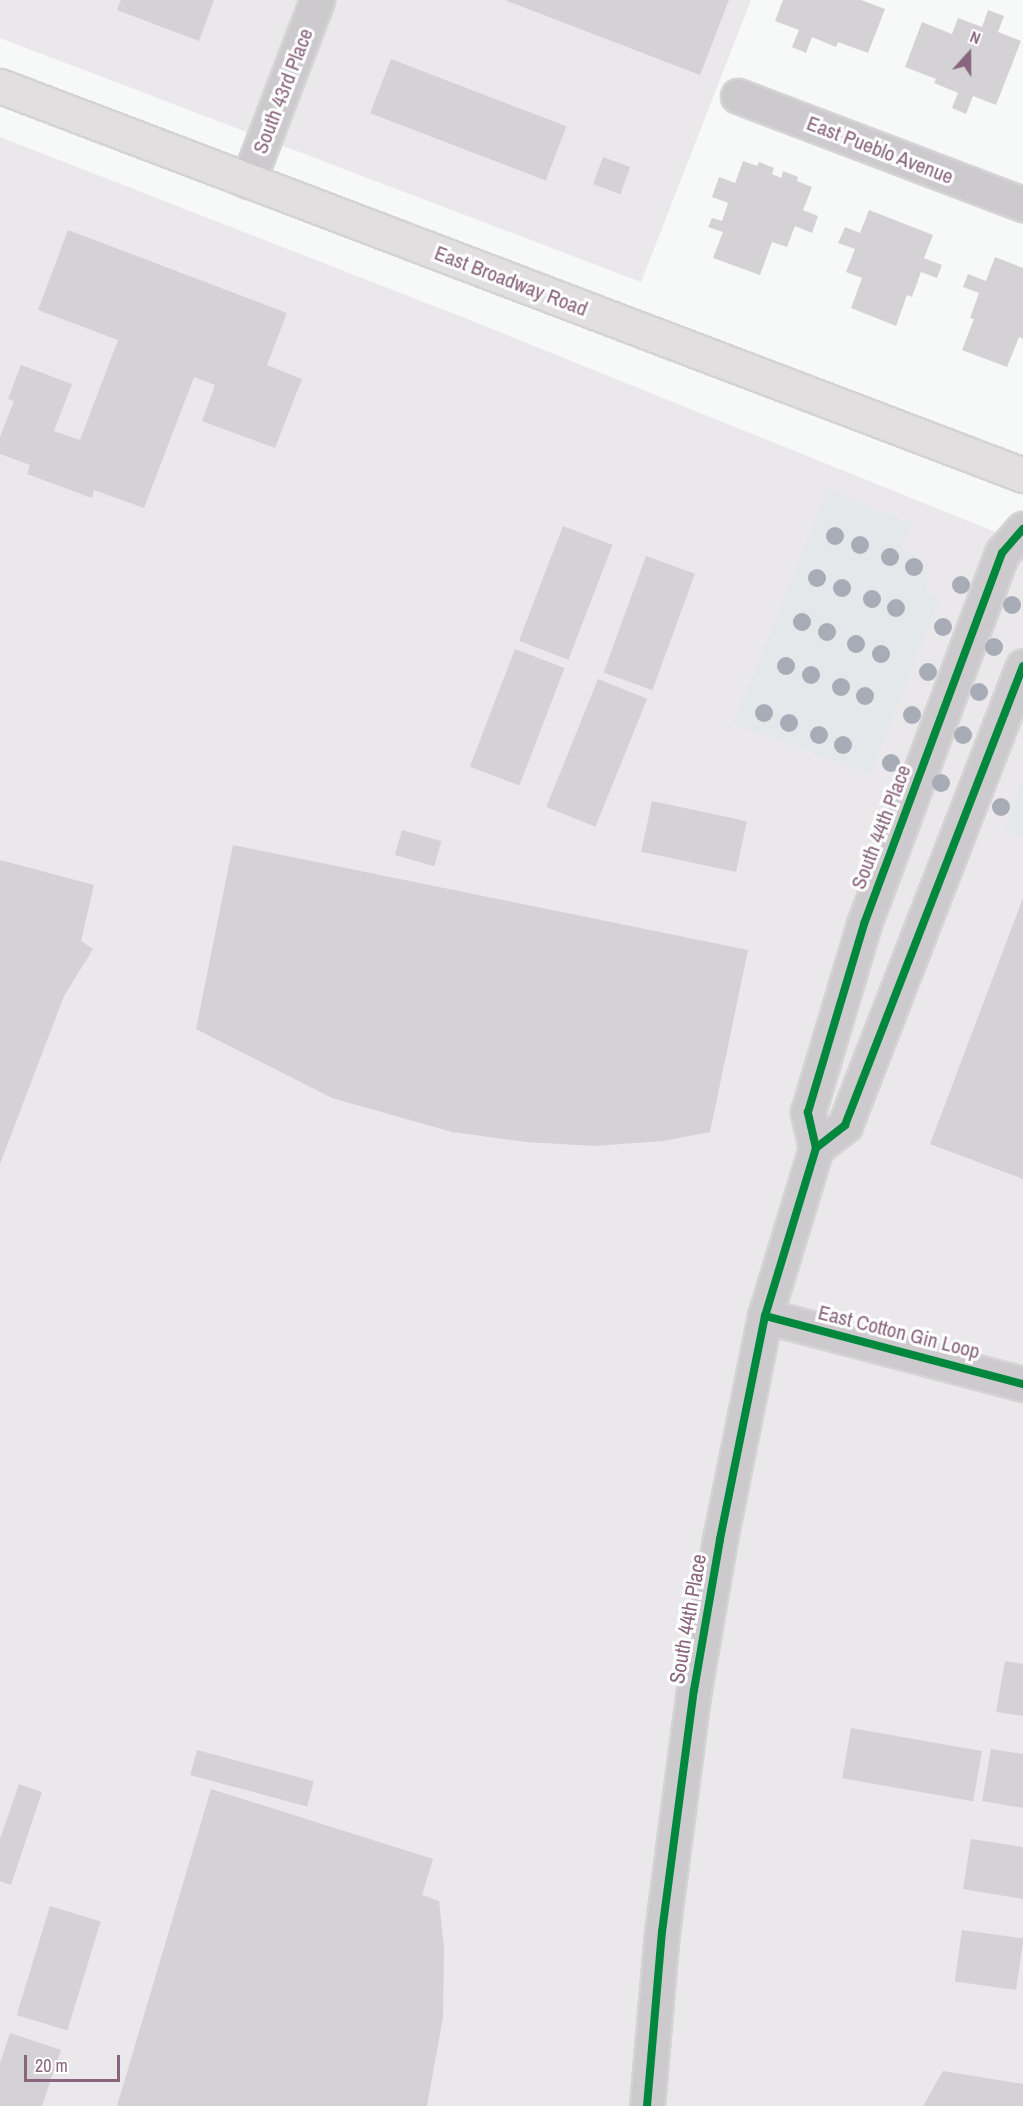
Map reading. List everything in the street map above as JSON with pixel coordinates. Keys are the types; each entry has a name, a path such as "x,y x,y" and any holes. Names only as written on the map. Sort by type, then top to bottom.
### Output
{"main road":[{"name":"East Broadway Road","path":"0,86 1023,475"}],"street":[{"name":"South 43rd Place","path":"248,181 317,0"},
{"name":"East Pueblo Avenue","path":"738,96 1023,204"},
{"name":"South 44th Place","path":"647,2106 662,1932 694,1690 720,1539 765,1316 816,1148 808,1112 864,924 1002,553 1023,529"},
{"path":"816,1148 845,1125 1023,666"},
{"name":"East Cotton Gin Loop","path":"765,1316 1023,1384"}],"shaded area":[{"path":"0,0 751,0 641,282 0,38"},
{"path":"0,137 462,317 1023,543 1023,2106 0,2106"},
{"path":"828,489 912,524 902,548 923,560 928,575 926,590 940,598 870,775 733,723"},
{"path":"1023,781 1023,838 1003,830"}],"building":[{"path":"121,0 214,0 199,41 117,10"},
{"path":"505,0 729,0 700,75"},
{"path":"783,0 861,0 885,9 868,53 838,42 836,47 812,37 806,53 792,47 799,30 775,21"},
{"path":"988,10 1004,16 998,32 1021,41 996,105 973,96 966,114 952,108 958,93 934,83 936,79 905,67 922,22 952,34 958,18 982,27"},
{"path":"391,59 567,126 546,181 370,113"},
{"path":"603,157 630,167 620,194 593,184"},
{"path":"743,161 757,166 759,162 774,168 772,174 781,178 783,171 798,177 797,181 812,187 803,210 818,216 812,233 795,226 787,247 772,242 760,275 713,258 723,232 708,227 712,218 722,221 728,203 712,197 719,177 735,183"},
{"path":"869,210 933,235 924,258 942,265 937,278 921,272 912,297 907,295 896,326 851,308 862,278 846,272 855,249 838,243 845,227 860,233"},
{"path":"68,230 287,313 267,365 302,379 275,448 202,421 215,385 194,377 144,508 94,490 92,498 27,474 30,465 0,454 0,437 14,401 8,399 21,365 72,384 54,431 80,440 118,340 38,310"},
{"path":"995,257 1023,268 1023,339 1019,337 1007,367 962,350 974,319 970,318 979,293 963,287 968,274 986,281"},
{"path":"563,526 612,545 568,660 519,641"},
{"path":"646,556 695,574 652,690 604,673"},
{"path":"515,649 564,668 519,786 470,767"},
{"path":"598,679 647,699 595,827 546,807"},
{"path":"652,801 747,821 736,872 641,852"},
{"path":"402,830 441,841 434,866 395,855"},
{"path":"233,845 748,950 710,1132 663,1141 594,1146 526,1142 452,1132 332,1098 196,1029"},
{"path":"0,860 94,885 81,941 93,949 64,996 0,1164"},
{"path":"1023,898 1023,1179 930,1144"},
{"path":"1005,1661 1023,1664 1023,1716 996,1712"},
{"path":"851,1728 982,1751 973,1801 842,1778"},
{"path":"991,1749 1023,1754 1023,1808 982,1801"},
{"path":"197,1750 314,1781 307,1806 190,1775"},
{"path":"19,1784 42,1792 11,1885 0,1881 0,1839"},
{"path":"211,1789 433,1859 422,1895 439,1901 444,1948 443,2017 427,2106 117,2106"},
{"path":"971,1839 1023,1847 1023,1899 963,1889"},
{"path":"50,1906 101,1921 67,2031 17,2015"},
{"path":"962,1930 1023,1939 1016,1990 955,1981"},
{"path":"10,2033 61,2050 42,2106 0,2106 0,2063"},
{"path":"943,2071 1023,2084 1023,2106 923,2106"}],"cycle path":[{"path":"647,2106 662,1932 694,1690 720,1539 765,1316 816,1148 808,1112 864,924 1002,553 1023,529"},
{"path":"816,1148 845,1125 1023,666"},
{"path":"765,1316 1023,1384"}]}
